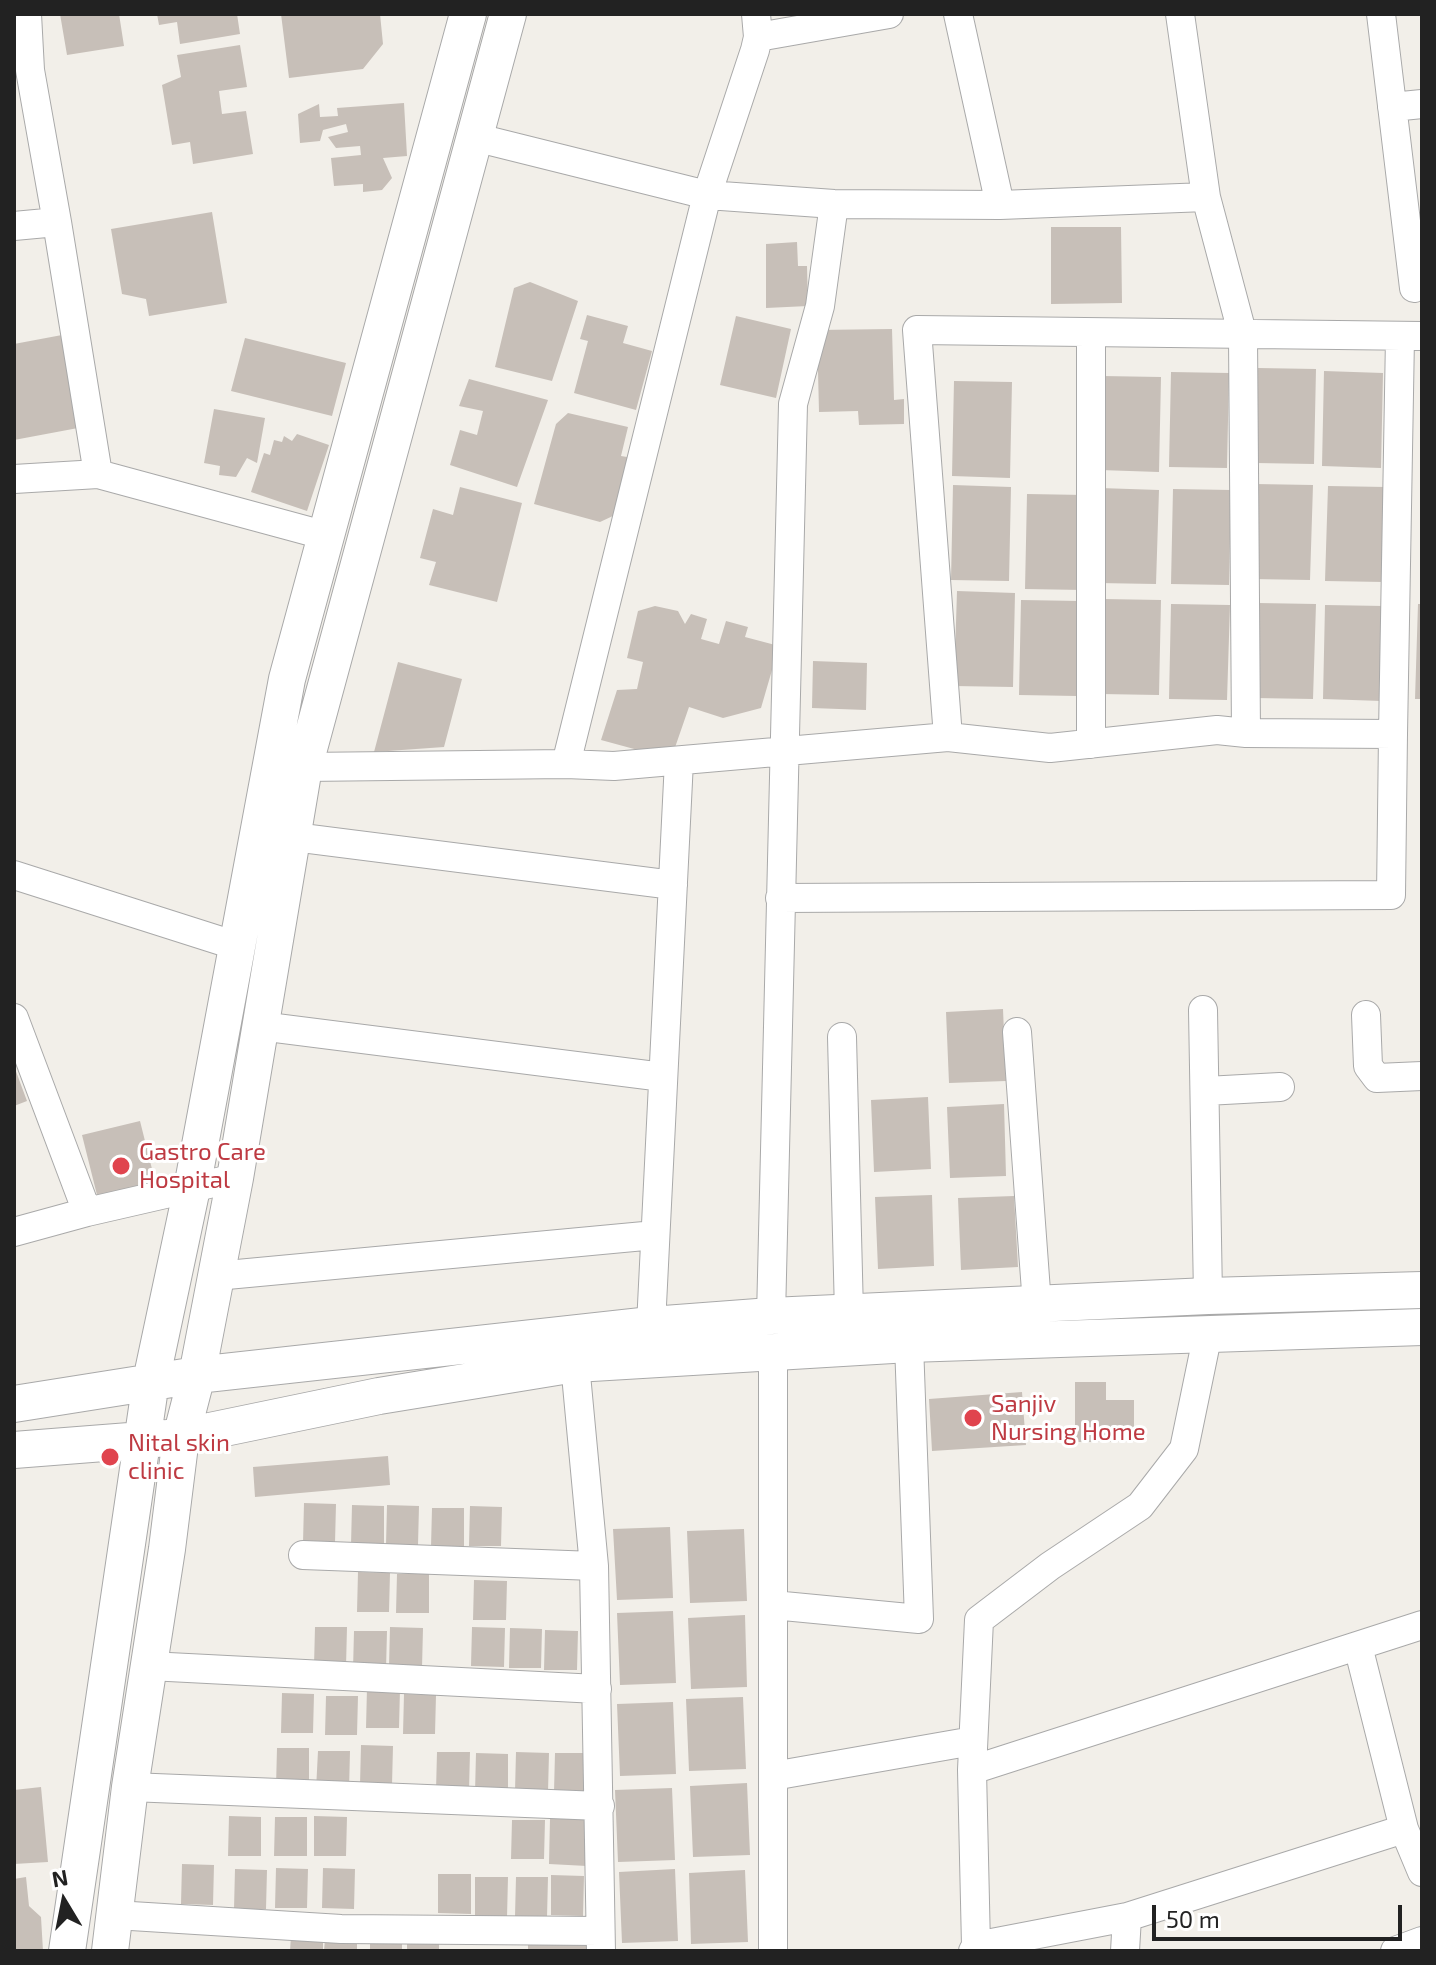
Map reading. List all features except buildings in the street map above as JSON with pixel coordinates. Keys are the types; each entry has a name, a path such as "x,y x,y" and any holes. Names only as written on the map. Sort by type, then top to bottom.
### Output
{"street":[{"path":"27,14 30,70 98,474"},
{"path":"67,1951 151,1381 192,1188 287,679 468,14"},
{"path":"110,1951 130,1787 181,1437 197,1375 235,1178 304,767 508,14"},
{"path":"566,764 707,195 757,26 889,14"},
{"path":"958,14 1000,205"},
{"path":"1180,14 1206,197 1243,336 1246,733"},
{"path":"1381,14 1392,107 1414,234 1414,288"},
{"path":"1392,107 1422,104"},
{"path":"474,137 707,195 834,204 1000,205 1206,197"},
{"path":"771,1316 793,404 820,306 834,204"},
{"path":"14,226 57,222"},
{"path":"780,898 1391,895 1393,734 1411,337 917,330 948,737"},
{"path":"1091,334 1091,744"},
{"path":"14,479 98,474 327,536"},
{"path":"304,767 614,766 948,737 1050,748 1217,730 1393,734"},
{"path":"651,1325 679,761"},
{"path":"294,837 673,885"},
{"path":"14,875 237,946"},
{"path":"1203,1010 1208,1296"},
{"path":"1366,1015 1368,1066 1377,1078 1422,1076"},
{"path":"14,1018 87,1212"},
{"path":"260,1026 663,1077"},
{"path":"1017,1032 1037,1305"},
{"path":"842,1037 849,1313"},
{"path":"1206,1091 1280,1087"},
{"path":"14,1232 235,1178"},
{"path":"216,1276 655,1235"},
{"path":"14,1404 197,1375 651,1325 771,1316 1208,1296 1422,1290"},
{"path":"14,1450 181,1437 379,1396 575,1364 909,1344 1422,1327"},
{"path":"1208,1333 1184,1449 1140,1506 1050,1566 979,1620 972,1770 975,1949 1127,1917 1404,1829"},
{"path":"773,1605 919,1619 909,1344"},
{"path":"773,1352 773,1951"},
{"path":"115,1915 600,1941 594,1566 575,1364"},
{"path":"303,1555 594,1566"},
{"path":"972,1770 1422,1625"},
{"path":"1358,1646 1404,1829 1422,1872"},
{"path":"149,1666 597,1689"},
{"path":"773,1776 973,1741"},
{"path":"130,1787 600,1806"},
{"path":"1125,1951 1127,1917"},
{"path":"1395,1951 1422,1941"}],"place":[{"name":"Gastro Care Hospital","path":"121,1166"},
{"name":"Sanjiv Nursing Home","path":"973,1418"},
{"name":"Nital skin clinic","path":"110,1457"}]}
